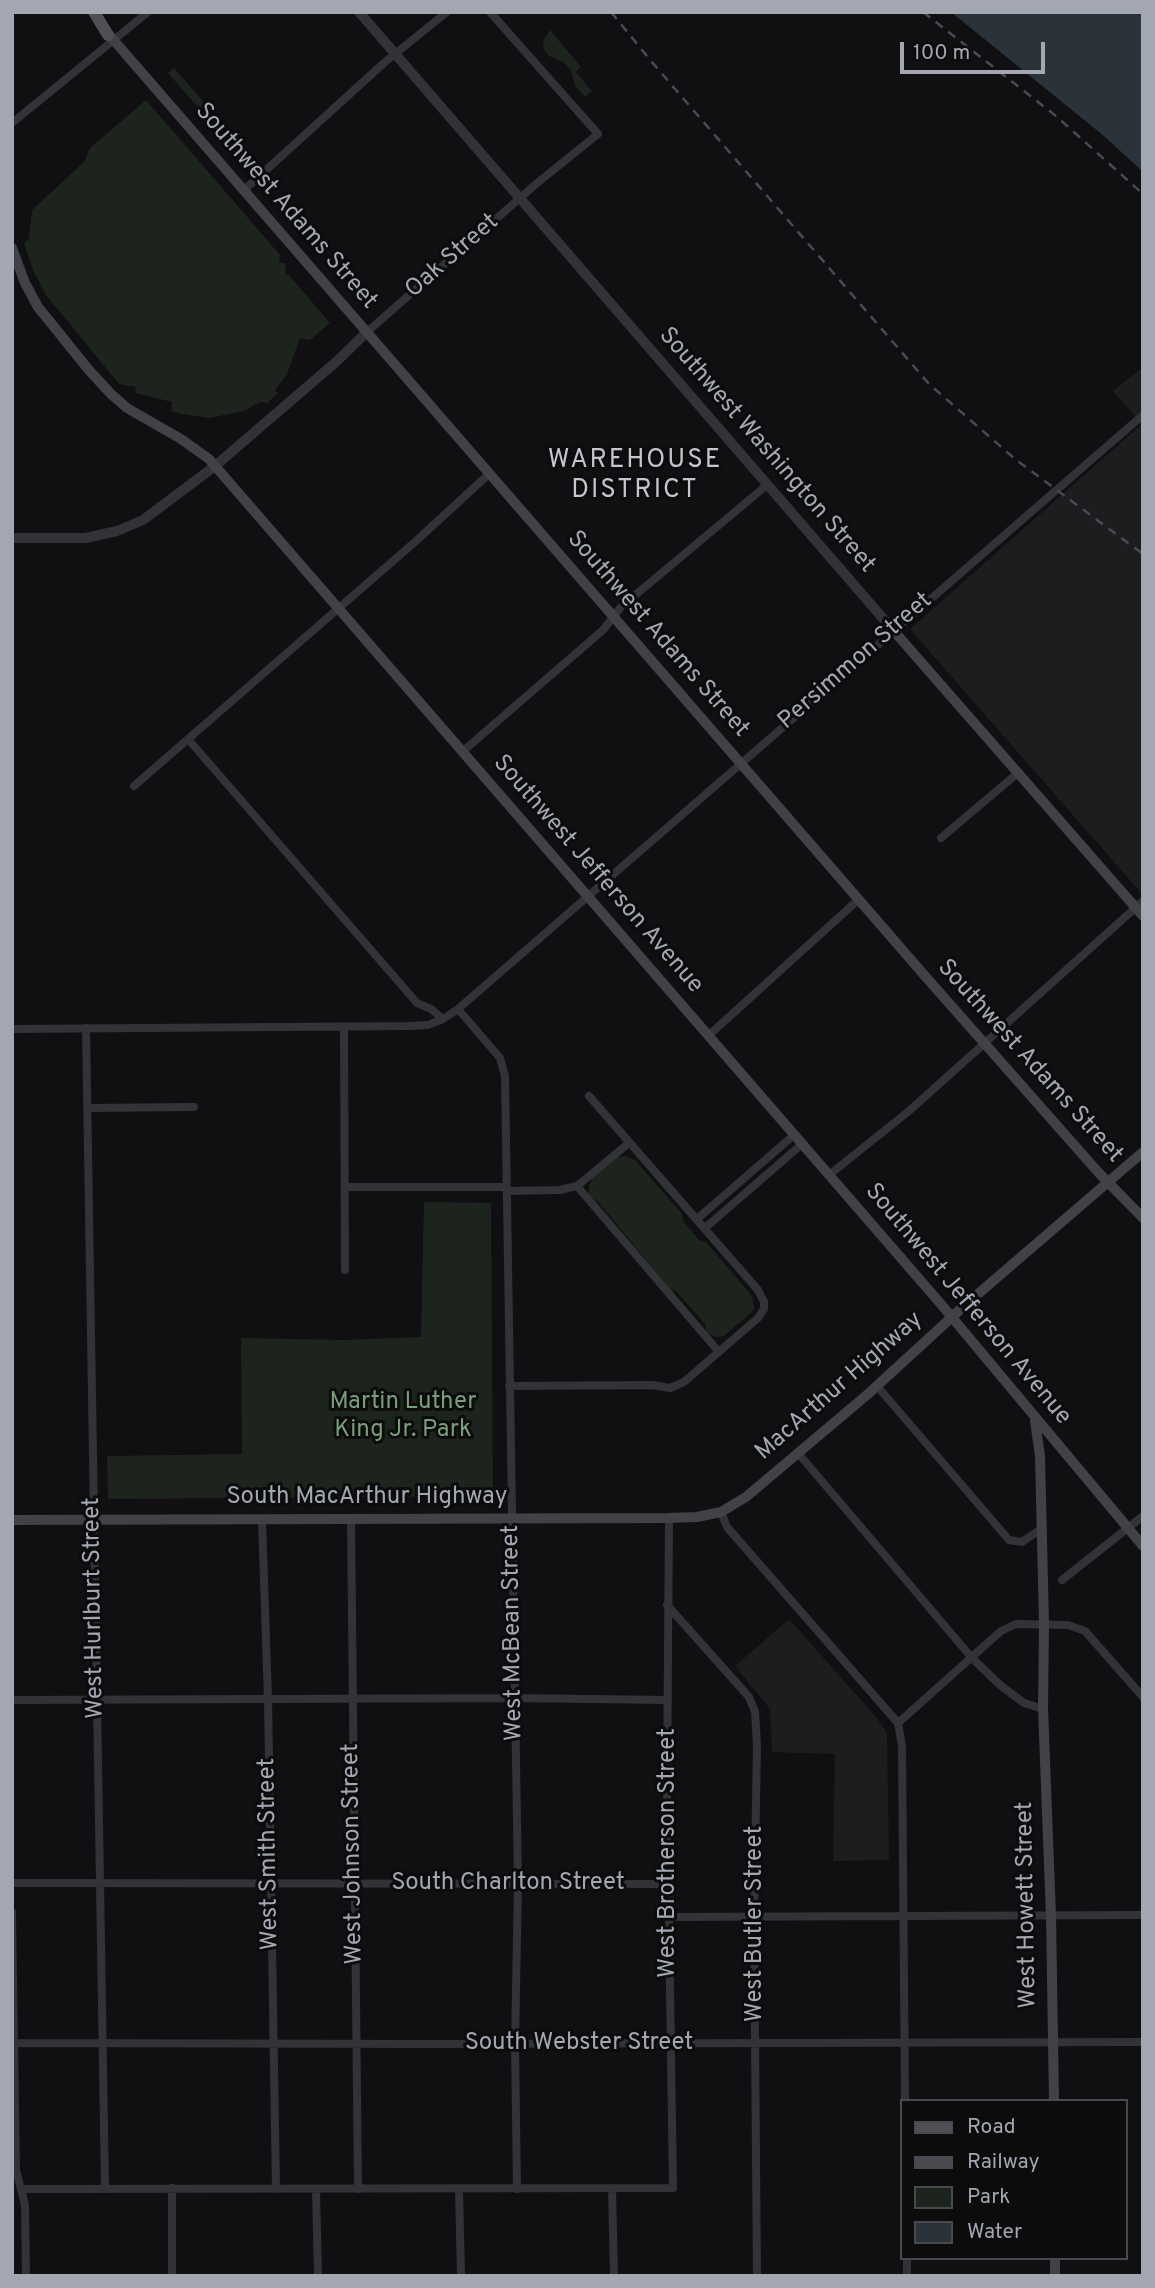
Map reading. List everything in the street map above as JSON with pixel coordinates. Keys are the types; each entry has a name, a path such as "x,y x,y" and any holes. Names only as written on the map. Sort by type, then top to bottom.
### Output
{"main road":[{"path":"92,12 111,37"},
{"name":"Southwest Adams Street","path":"111,37 739,763 1107,1182 1143,1218"},
{"name":"Southwest Jefferson Avenue","path":"12,248 25,283 41,312 111,394 138,415 200,452 215,466 829,1175 1143,1546"},
{"name":"Southwest Washington Street","path":"893,630 1140,908"},
{"name":"MacArthur Highway","path":"721,1512 740,1502 877,1386 951,1317 1143,1152"},
{"name":"West Howett Street","path":"1035,1418 1040,1456 1043,1709 1051,1916 1054,2099"},
{"name":"South MacArthur Highway","path":"12,1520 668,1518 697,1517 721,1512"}],"street":[{"path":"12,123 111,37 148,12"},
{"name":"Southwest Washington Street","path":"359,12 893,630"},
{"path":"243,191 395,54 447,12"},
{"name":"Oak Street","path":"12,538 80,538 117,531 156,512 215,466 520,198 598,134 491,12"},
{"name":"Persimmon Street","path":"443,1019 458,1009 1143,415"},
{"path":"134,786 490,473"},
{"path":"462,752 614,617 621,607 767,485"},
{"path":"12,1029 344,1027 428,1025 443,1019 431,1009 417,1003 188,739"},
{"path":"941,838 1019,772"},
{"path":"708,1036 859,900"},
{"path":"829,1175 909,1111 983,1042 1140,908"},
{"name":"West McBean Street","path":"458,1009 499,1058 505,1076 518,1883 515,2044 517,2189"},
{"path":"344,1027 345,1270"},
{"name":"West Hurlburt Street","path":"86,1028 105,2188"},
{"path":"509,1386 652,1385 670,1388 684,1382 758,1318 764,1309 764,1302 758,1290 589,1096"},
{"path":"87,1108 194,1107"},
{"path":"697,1219 794,1135"},
{"path":"345,1187 560,1190 577,1186 629,1143"},
{"path":"705,1228 802,1144"},
{"path":"577,1186 719,1352"},
{"path":"877,1386 1010,1540 1022,1542 1041,1529"},
{"path":"798,1453 972,1658 1024,1703 1043,1709"},
{"path":"721,1512 729,1529 898,1723 902,1746 905,2099"},
{"path":"1062,1580 1143,1516"},
{"name":"West Brotherson Street","path":"612,2188 673,2188 668,1884 668,1518"},
{"name":"West Johnson Street","path":"351,1519 358,2189"},
{"name":"West Smith Street","path":"262,1520 268,1699 275,2189"},
{"name":"West Butler Street","path":"667,1605 749,1697 754,1707 757,1745 754,1918 757,2276"},
{"path":"898,1723 1001,1631 1016,1624 1068,1625 1085,1631 1143,1697"},
{"path":"12,1700 667,1700"},
{"name":"South Charlton Street","path":"12,1883 668,1884"},
{"path":"12,1913 16,2170 25,2205 26,2276"},
{"path":"670,1917 1143,1915"},
{"name":"South Webster Street","path":"13,2043 1143,2042"},
{"path":"172,2188 172,2276"},
{"path":"21,2189 612,2188 614,2276"},
{"path":"316,2189 318,2276"},
{"path":"459,2190 461,2276"}],"shaded area":[{"path":"1143,367 1143,895 910,629 1142,424 1113,391"},
{"path":"789,1619 887,1733 889,1860 833,1861 835,1754 772,1752 770,1709 735,1666"}],"green space":[{"path":"550,30 581,67 576,72 592,91 585,97 575,86 571,71 565,63 549,56 544,49 543,41"},
{"path":"174,68 235,138 229,143 168,73"},
{"path":"146,100 280,255 279,263 285,263 286,275 289,275 330,323 310,340 300,338 287,374 275,390 277,394 267,403 260,402 244,411 209,418 171,411 172,402 135,393 136,387 119,384 46,295 33,270 24,243 29,239 32,210 84,162 90,148"},
{"path":"626,1156 635,1160 682,1214 683,1221 699,1240 706,1242 752,1296 752,1312 724,1336 716,1337 707,1333 705,1324 676,1291 671,1290 600,1204 589,1195 589,1185 593,1178 616,1158"},
{"name":"Martin Luther King Jr. Park","path":"424,1202 491,1203 493,1496 108,1499 107,1456 242,1454 241,1338 344,1340 421,1337"}],"water":[{"path":"951,12 1143,12 1143,172 1104,136"}],"railway":[{"path":"611,12 929,384 1015,459 1143,554"},
{"path":"923,12 1056,116 1143,194"}],"district":[{"name":"WAREHOUSE DISTRICT","path":"635,477"}]}
